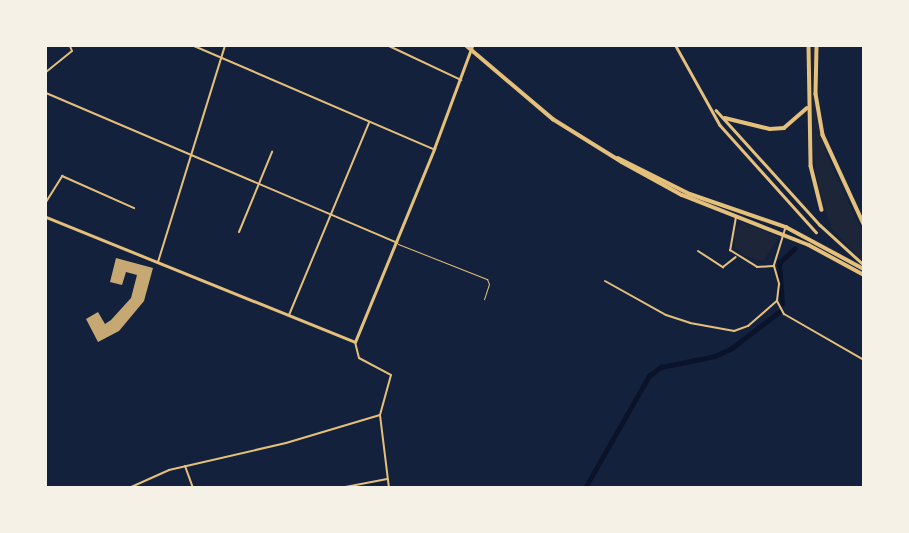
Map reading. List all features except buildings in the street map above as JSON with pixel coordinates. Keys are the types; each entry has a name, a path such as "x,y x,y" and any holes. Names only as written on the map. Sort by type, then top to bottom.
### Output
{"main road":[{"path":"809,46 811,166 822,210"},
{"path":"817,46 817,93 823,135 863,224"},
{"path":"470,47 553,119 664,186 784,234 863,275"},
{"path":"725,118 770,129 784,128 809,107"},
{"path":"616,157 690,194 786,227 863,267"}],"street":[{"path":"46,72 72,51 70,46"},
{"path":"194,46 435,149"},
{"path":"158,263 225,46"},
{"path":"389,46 461,80"},
{"path":"676,46 713,108 720,125 816,232"},
{"path":"389,488 380,415 391,375 359,358 355,342 435,149 461,80 470,47"},
{"path":"46,93 397,243"},
{"path":"713,108 725,118 820,225 863,267"},
{"path":"289,316 370,122"},
{"path":"239,232 272,152"},
{"path":"46,202 62,176 134,208"},
{"path":"736,216 730,250 737,257 757,267 774,266"},
{"path":"46,217 355,342"},
{"path":"786,227 774,266 779,284 777,301 784,314 863,359"},
{"path":"698,251 723,267 737,257"},
{"path":"605,281 666,314 690,323 734,331 748,326 777,301"},
{"path":"129,488 185,465 286,443 380,415"},
{"path":"185,465 193,488"},
{"path":"340,488 389,479"}],"lane":[{"path":"397,243 487,279 489,284 484,299"}],"shaded area":[{"path":"811,46 815,46 815,101 819,129 827,156 863,234 863,262 832,229 818,187 811,129"},
{"path":"741,222 779,237 763,261 743,255 735,248 734,234"}],"waterway":[{"path":"782,304 779,263 794,249"},
{"path":"585,488 649,376 661,367 715,356 732,348 779,312"}]}
